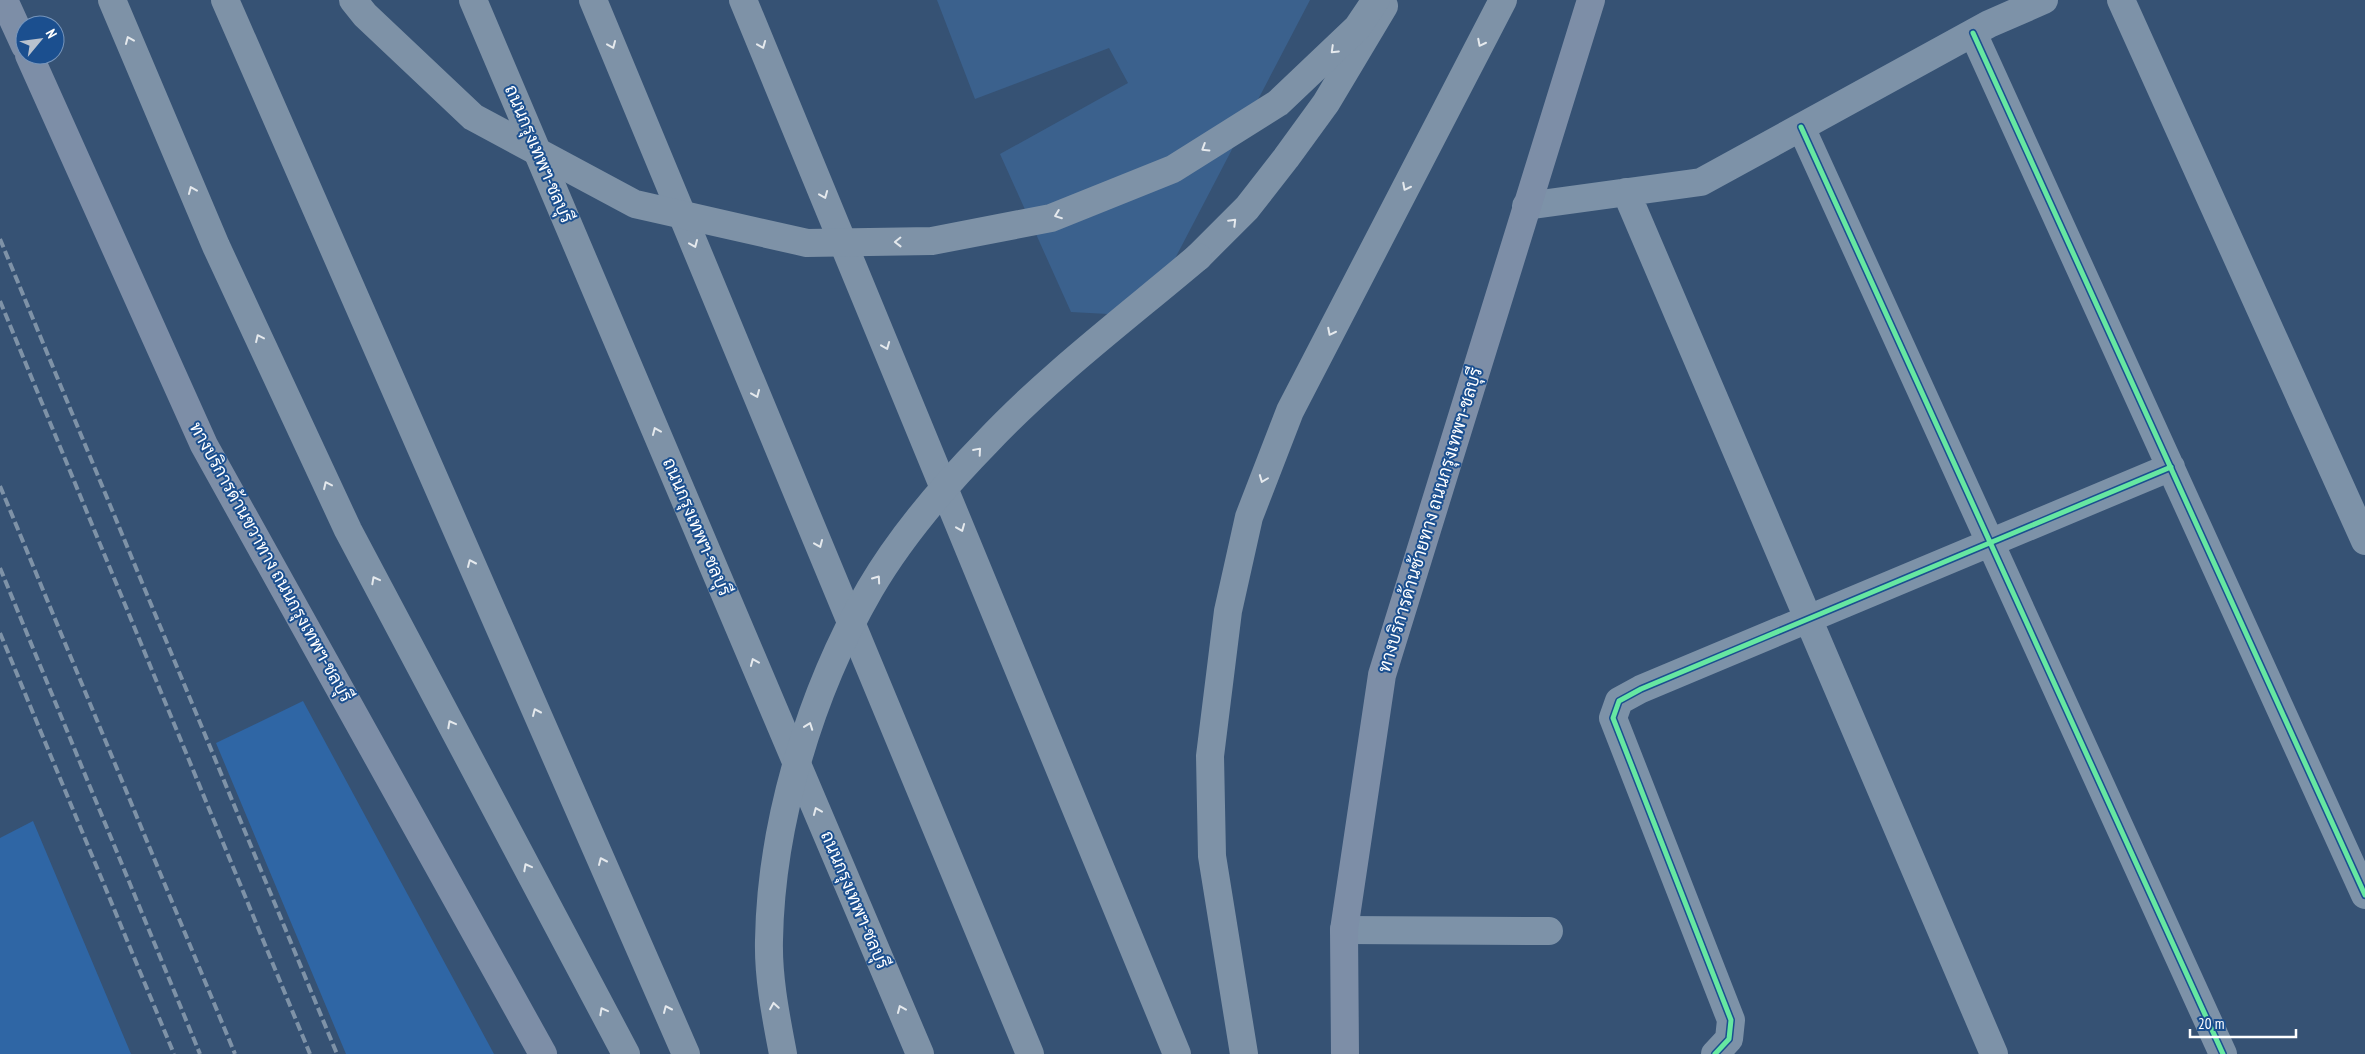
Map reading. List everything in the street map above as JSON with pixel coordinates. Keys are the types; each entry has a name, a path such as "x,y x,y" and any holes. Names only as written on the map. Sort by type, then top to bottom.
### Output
{"highway":[{"path":"112,0 216,246 348,530 626,1054"},
{"path":"224,0 686,1054"},
{"path":"352,0 365,15 473,117 635,204 807,243 932,241 1051,218 1173,168 1278,104 1357,28 1376,0"},
{"name":"ถนนกรุงเทพฯ-ชลบุรี","path":"473,0 920,1054"},
{"path":"593,0 1030,1054"},
{"path":"744,0 1177,1054"},
{"path":"783,1054 773,1002 769,942 772,881 786,812 805,736 830,669 870,588 920,517 986,442 1045,386 1198,257 1247,208 1326,103 1378,20 1387,0"},
{"path":"1244,1054 1212,856 1210,756 1228,611 1249,517 1290,411 1503,0"}],"main road":[{"path":"4,0 15,24"},
{"name":"ทางบริการด้านซ้ายทาง ถนนกรุงเทพฯ-ชลบุรี","path":"1345,1054 1344,930 1382,675 1591,0"},
{"name":"ทางบริการด้านขวาทาง ถนนกรุงเทพฯ-ชลบุรี","path":"33,65 204,445 543,1054"}],"street":[{"path":"1526,206 1701,182 1973,33 2044,0"},
{"path":"2121,0 2365,541"},
{"path":"1973,33 2365,894"},
{"path":"1801,127 2223,1054"},
{"path":"1626,192 1994,1054"},
{"path":"1715,1054 1729,1039 1731,1020 1613,718 1619,701 1640,689 2171,467"},
{"path":"1344,930 1549,931"}],"shaded area":[{"path":"937,0 1310,0 1145,316 1071,312 1000,154 1128,83 1109,48 975,99"},
{"path":"303,701 494,1054 346,1054 216,743"},
{"path":"33,821 131,1054 0,1054 0,838"}],"railway":[{"path":"0,239 337,1054"},
{"path":"0,301 310,1054"},
{"path":"0,486 235,1054"},
{"path":"0,568 200,1054"},
{"path":"0,633 174,1054"}],"cycle path":[{"path":"1973,33 2365,895"},
{"path":"1801,127 2223,1054"},
{"path":"1715,1054 1729,1039 1731,1020 1613,718 1619,701 1641,689 2171,467"}]}
